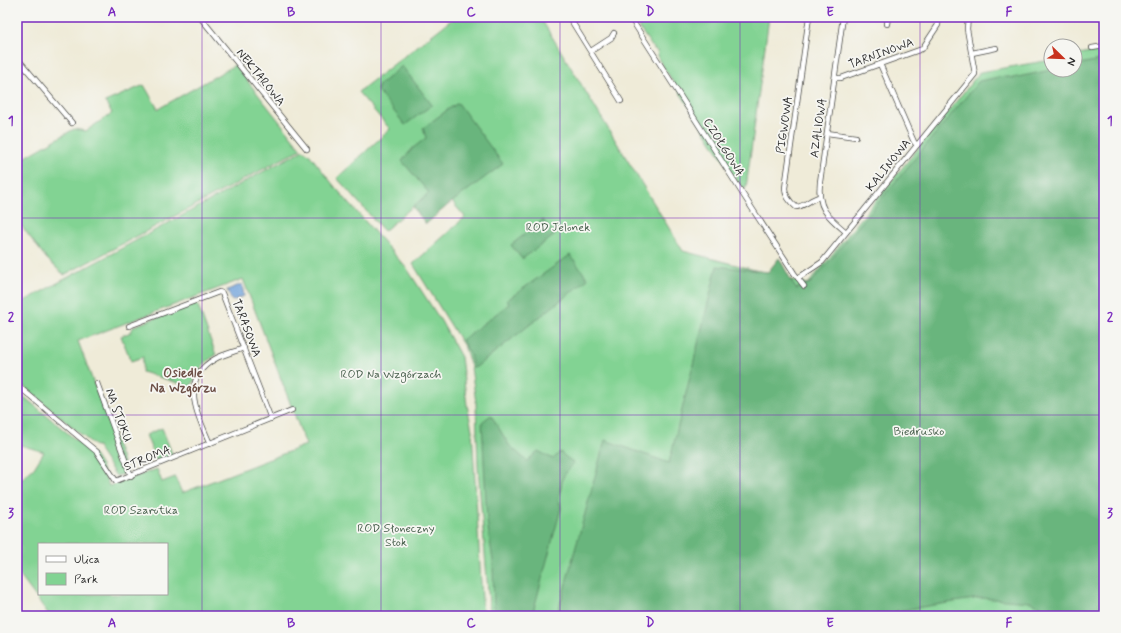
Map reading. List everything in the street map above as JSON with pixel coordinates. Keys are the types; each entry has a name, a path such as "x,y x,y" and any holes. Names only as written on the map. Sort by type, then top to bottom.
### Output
{"street":[{"name":"NEKTAROWA","path":"200,17 307,149"},
{"path":"570,17 621,101"},
{"name":"CZOŁGOWA","path":"630,17 744,196 804,286"},
{"name":"PIGWOWA","path":"809,17 785,193 792,204 796,207 799,207 813,198 819,197"},
{"name":"AZALIOWA","path":"843,17 819,197 822,207 830,219 846,232"},
{"path":"887,24 888,17"},
{"name":"TARNINOWA","path":"835,78 842,78 922,49 938,24 939,17"},
{"name":"KALINOWA","path":"798,278 822,262 975,74 967,29 968,17"},
{"path":"590,51 611,38 614,33"},
{"path":"1092,48 1104,46"},
{"path":"972,53 996,48"},
{"path":"17,58 72,123"},
{"path":"880,64 914,142 917,145"},
{"path":"827,133 856,137"},
{"name":"TARASOWA","path":"128,326 219,292 223,295 271,419"},
{"path":"210,444 194,403 193,391 195,381 210,362 216,358 244,348"},
{"name":"NA STOKU","path":"97,383 131,476"},
{"name":"STROMA","path":"17,385 97,452 116,481 292,410"},
{"path":"17,611 20,616"}],"green space":[{"name":"Biedrusko","path":"455,17 540,17 683,251 808,284 980,72 1043,61 1043,78 1083,78 1083,53 1104,49 1104,616 490,616 478,468 476,403 471,367 465,348 413,264 465,217 438,185 384,231 337,178 390,129 358,92"},
{"path":"632,17 769,17 746,188 742,189 659,60 657,51 653,48"},
{"name":"Biedrusko","path":"1104,59 1104,607 1085,616 1058,616 1031,602 980,598 896,611 895,616 557,616 605,440 669,463 717,266 768,272 779,258 796,289 812,282 979,81 1004,76 1013,78 1043,72 1043,78 1083,78 1083,63"},
{"path":"235,65 301,149 64,275 46,258 17,220 17,162 74,129 86,131 112,113 105,102 144,85 158,109"},
{"path":"402,66 432,105 405,125 377,90 379,85"},
{"path":"458,103 503,164 448,205 426,224 413,207 429,193 402,161 413,148 426,138 423,128"},
{"path":"303,150 309,154 335,187 408,270 441,321 461,357 467,405 472,430 483,616 50,616 17,572 17,483 34,468 44,452 17,444 17,391 94,455 101,466 109,486 157,469 162,482 175,477 182,493 306,445 243,279 78,341 127,473 116,476 100,452 98,446 95,446 17,381 17,305"},
{"path":"543,220 555,235 522,259 511,245"},
{"path":"570,255 588,279 473,368 470,354 462,340 509,304 507,300"},
{"path":"197,303 216,355 207,361 201,368 191,387 142,372 143,357 131,361 121,336 131,332 134,326"},
{"path":"491,415 509,445 527,461 538,451 553,459 560,452 573,463 563,477 559,498 561,508 532,616 494,616 493,561 487,521 482,422"},
{"path":"162,428 173,456 157,463 146,435"}],"water":[{"path":"242,284 244,296 232,301 227,290"}],"district":[{"name":"Osiedle Na Wzgórzu","path":"183,380"}],"park label":[{"name":"ROD Jelonek","path":"558,227"},
{"name":"ROD Na Wzgórzach","path":"391,374"},
{"name":"ROD Szarotka","path":"141,510"},
{"name":"ROD Słoneczny Stok","path":"396,535"}]}
